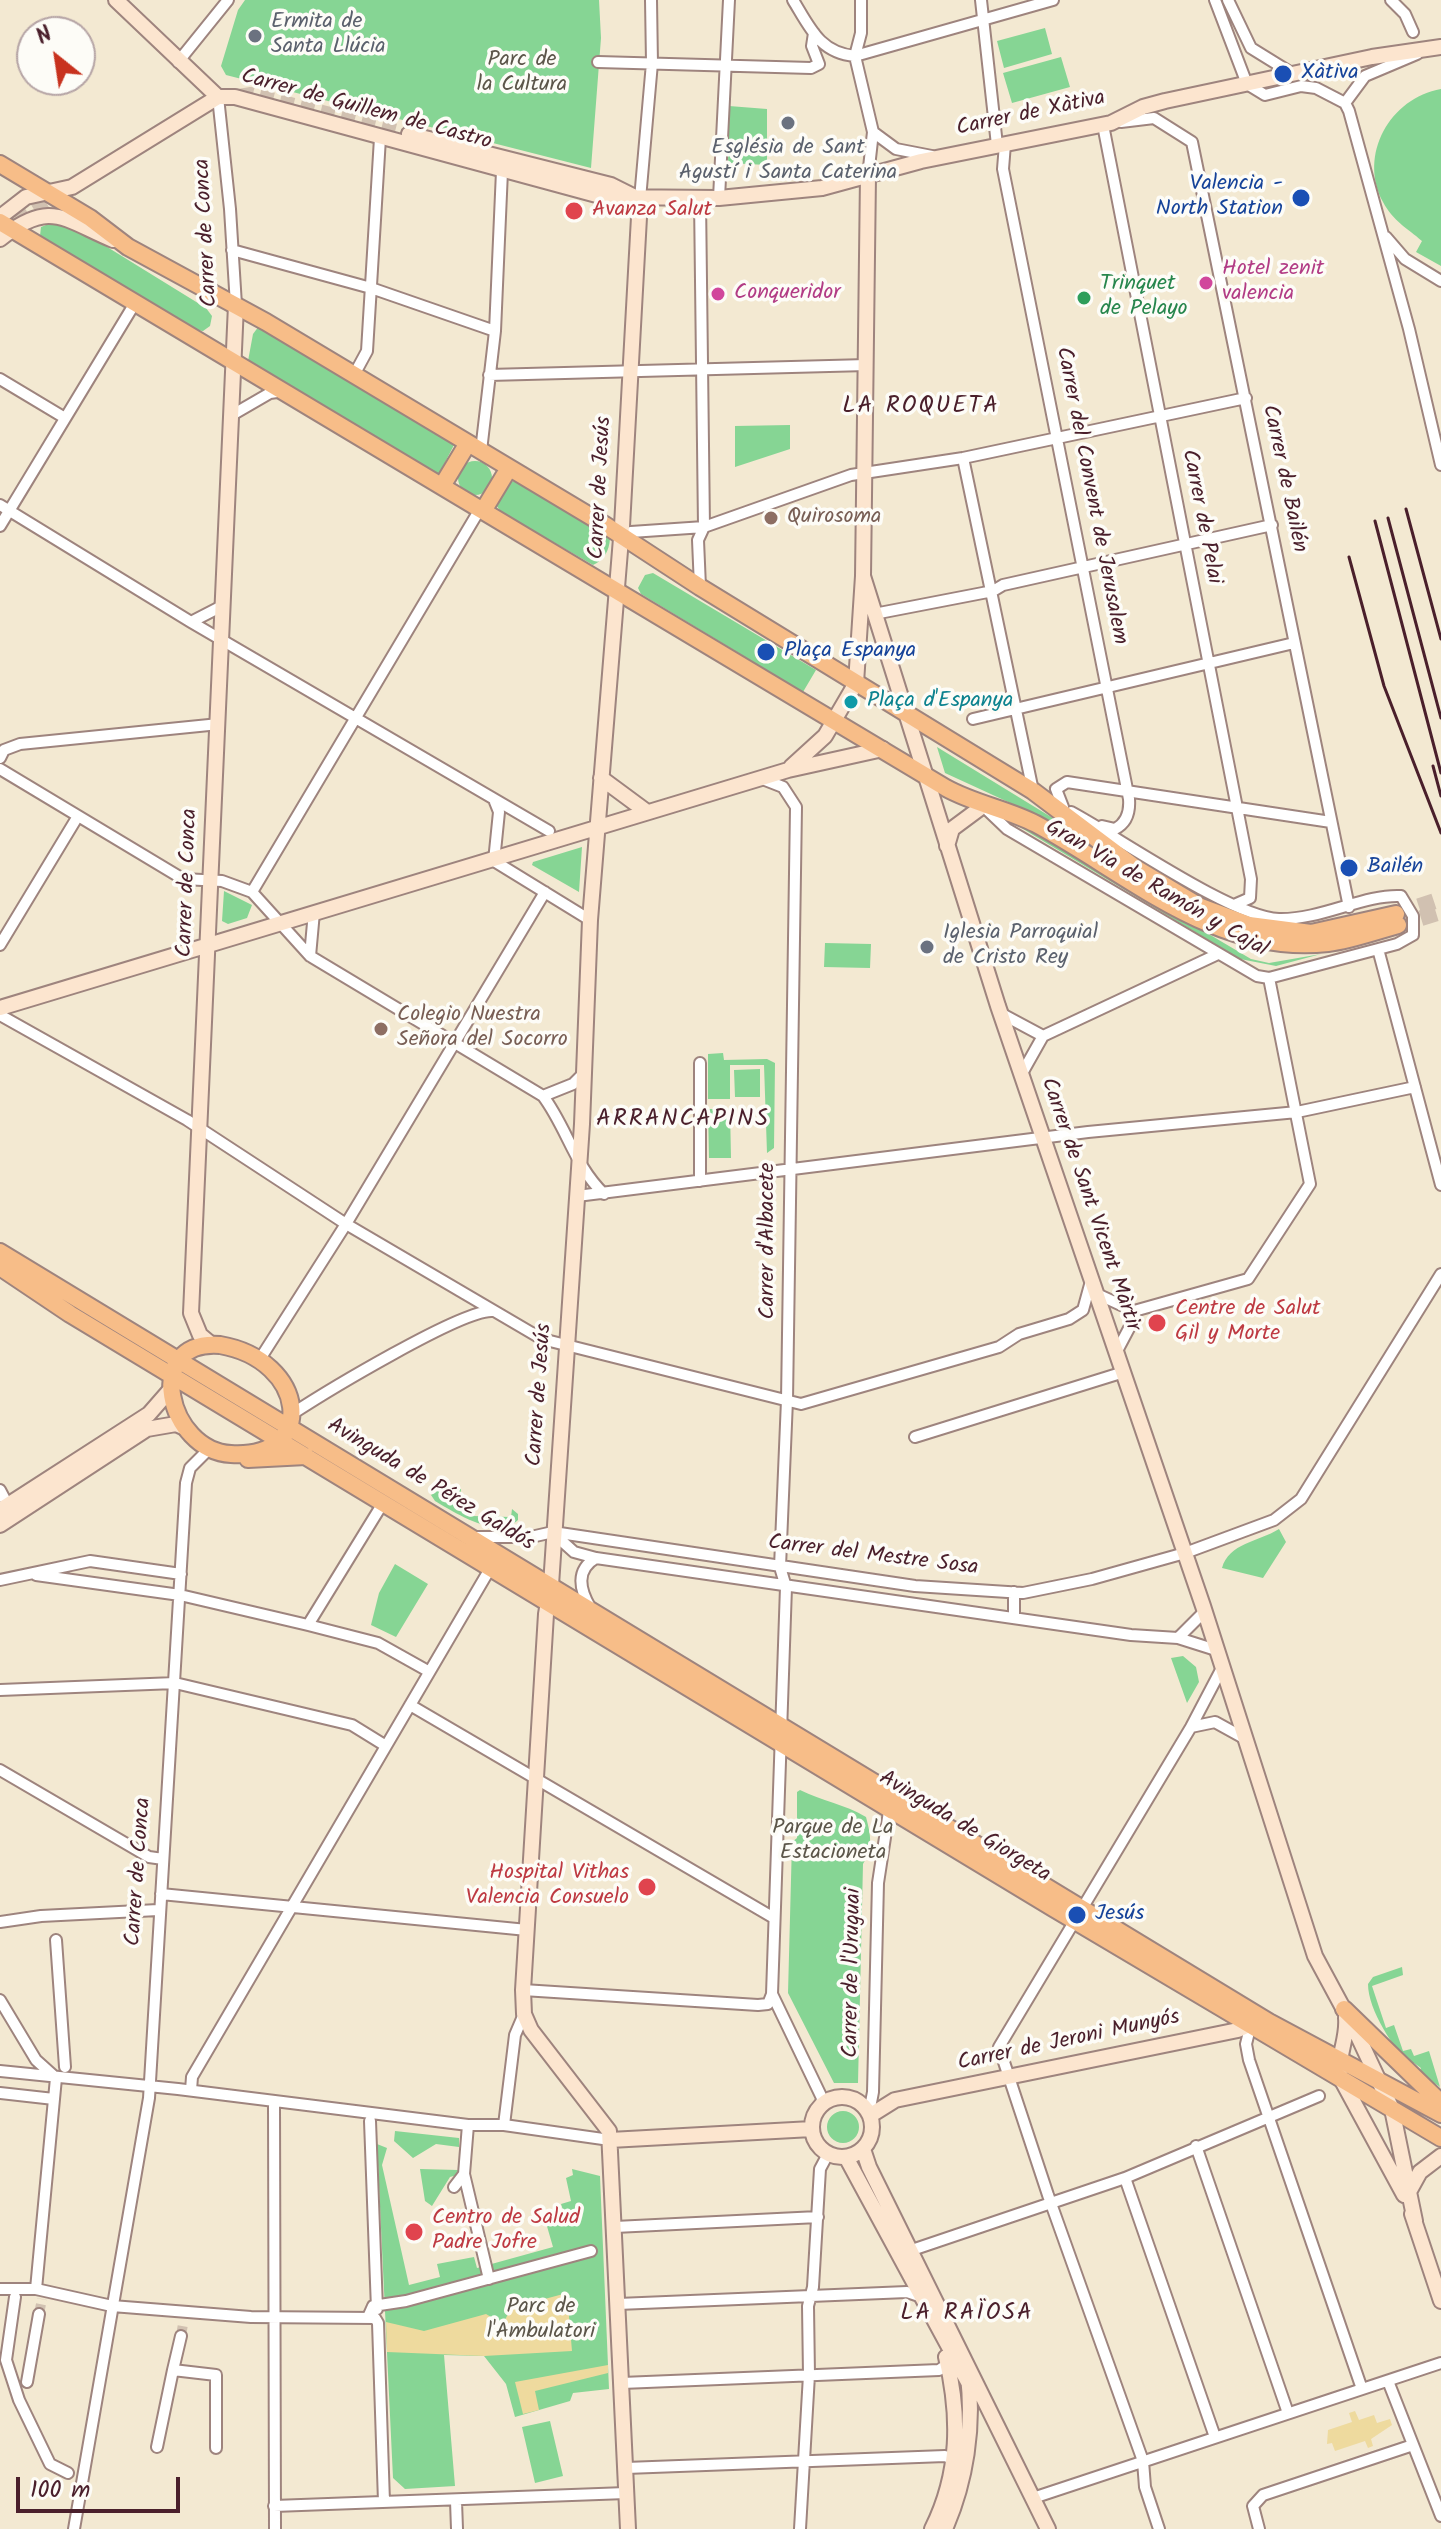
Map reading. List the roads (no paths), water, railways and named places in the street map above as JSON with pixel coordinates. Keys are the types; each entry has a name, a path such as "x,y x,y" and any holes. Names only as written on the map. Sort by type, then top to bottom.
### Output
{"main road":[{"name":"Carrer de Guillem de Castro","path":"116,0 218,97 228,96 604,197 719,198 815,189 868,176"},
{"name":"Carrer de Xàtiva","path":"868,176 939,157 1109,124 1143,107 1372,57 1441,47"},
{"path":"3,227 26,197 72,187 218,97"},
{"name":"Carrer de Guillem de Castro","path":"409,134 611,185 640,199"},
{"path":"0,164 47,191 128,247"},
{"path":"868,176 863,576 868,614 900,685 923,774"},
{"name":"Carrer de Jesús","path":"524,2014 523,1990 585,1072 590,920 621,536 640,199"},
{"path":"3,227 53,214 128,247 236,305 621,536 906,714"},
{"path":"3,227 235,361 923,774"},
{"name":"Carrer de Conca","path":"212,1345 200,1335 191,1313 236,305"},
{"path":"442,486 475,447"},
{"path":"482,510 509,468"},
{"path":"788,770 836,721 856,683 868,614"},
{"name":"Gran Via de Ramón y Cajal","path":"906,714 1055,804 1134,867 1201,907 1233,921 1311,933 1397,920 1330,943 1282,944 1250,939 1200,921 1037,824 983,806 923,774"},
{"path":"0,1008 760,778 883,749"},
{"name":"Carrer de Sant Vicent Màrtir","path":"923,774 1042,1140 1185,1553 1213,1648 1223,1666 1315,1956 1392,2109 1415,2221"},
{"path":"601,778 647,812"},
{"path":"947,846 952,829 983,806"},
{"name":"Avinguda de Pérez Galdós","path":"0,1252 174,1375 286,1426 472,1537 550,1593"},
{"name":"Avinguda de Pérez Galdós","path":"0,1260 76,1308"},
{"name":"Avinguda de Pérez Galdós","path":"0,1267 76,1308"},
{"name":"Avinguda de Pérez Galdós","path":"0,1277 76,1308"},
{"path":"0,1524 147,1429 176,1424 217,1451 250,1453 286,1426 292,1398 285,1384 260,1359 230,1347 212,1345 193,1349 149,1414 5,1507"},
{"path":"174,1375 175,1411 187,1429"},
{"name":"Avinguda de Pérez Galdós","path":"286,1426 306,1456 491,1567 550,1593"},
{"name":"Avinguda de Pérez Galdós","path":"217,1451 253,1460 306,1456"},
{"name":"Avinguda de Giorgeta","path":"550,1593 591,1609 781,1724 1251,2024 1441,2138"},
{"name":"Avinguda de Giorgeta","path":"550,1593 778,1741 890,1809 1269,2022 1441,2114"},
{"path":"1344,2009 1441,2103"},
{"name":"Carrer de Sant Vicent Màrtir","path":"1344,2009 1347,2028 1338,2058 1340,2077 1388,2159 1415,2221 1441,2301"},
{"path":"524,2014 531,2030 604,2120 610,2140 628,2529"},
{"name":"Carrer de Jeroni Munyós","path":"868,2107 1238,2030 1251,2024"},
{"path":"835,2097 868,2107 871,2136 863,2149 846,2157 828,2154 818,2145 812,2129 814,2116 821,2105 835,2097"},
{"path":"610,2140 812,2129"},
{"path":"863,2149 869,2167 1048,2529"},
{"path":"1409,2192 1420,2172 1441,2156"},
{"path":"846,2157 969,2383 997,2426"},
{"path":"932,2529 948,2488 954,2460 956,2419 939,2329"},
{"path":"945,2529 961,2485 969,2428 969,2383 965,2359"},
{"path":"969,2428 977,2420 986,2420 997,2426"}],"street":[{"path":"178,62 228,0"},
{"path":"640,199 652,63 651,0"},
{"path":"719,198 729,0"},
{"path":"793,0 814,33 833,53 855,56 1053,0"},
{"path":"861,0 861,33 855,56 873,132 868,176"},
{"name":"Carrer del Convent de Jerusalem","path":"981,0 1003,169 1059,437 1130,809 1120,826 1108,829 1094,824"},
{"path":"1215,0 1247,84"},
{"path":"1228,0 1251,48 1293,74"},
{"path":"1391,0 1405,14 1413,32"},
{"path":"598,62 811,68 819,64 812,46 814,33"},
{"name":"Carrer de Xàtiva","path":"1247,84 1265,95 1301,86 1320,89 1345,103 1365,76 1421,51"},
{"name":"Carrer de Conca","path":"218,97 236,305"},
{"path":"1345,103 1379,221 1441,465"},
{"name":"Carrer de Bailén","path":"1109,124 1154,118 1192,142 1349,907"},
{"name":"Carrer de Pelai","path":"1109,124 1160,417 1252,891 1245,902 1233,905"},
{"path":"873,132 906,153 939,157"},
{"path":"354,375 367,351 380,138"},
{"path":"475,447 495,331 502,171"},
{"path":"700,199 704,527 698,540 700,587"},
{"path":"1379,221 1400,254 1441,281"},
{"path":"232,250 371,288 495,331"},
{"path":"0,526 4,508 65,418 135,303"},
{"path":"489,375 867,365"},
{"path":"0,379 65,418"},
{"path":"232,415 270,393 285,391"},
{"path":"621,536 631,532 704,527 804,489 865,472 963,458 1246,398"},
{"path":"963,458 1033,791"},
{"path":"4,508 191,622 549,831"},
{"path":"252,892 482,510"},
{"path":"868,614 993,591 1003,585 1272,525"},
{"path":"191,622 224,605"},
{"path":"973,719 1294,643"},
{"path":"0,758 4,750 20,744 219,724"},
{"path":"0,769 183,879 212,880 252,892 310,956 453,1045 543,1096 554,1111 579,1166 604,1194"},
{"name":"Carrer d'Albacete","path":"760,778 783,787 796,807 787,1400 780,1567 786,1587 778,1741 772,1994"},
{"path":"1055,804 1056,789 1067,782 1127,788 1331,822"},
{"path":"493,800 499,812 494,861 590,920"},
{"name":"Gran Via de Ramón y Cajal","path":"983,806 1007,829 1257,976 1269,978 1406,942 1413,935 1415,928 1407,902 1401,896 1280,919 1263,917 1233,905 1055,804"},
{"path":"0,945 78,816"},
{"path":"260,1359 346,1224 545,892"},
{"path":"310,956 314,912"},
{"path":"1378,949 1441,1185"},
{"path":"1021,1075 1043,1036 1218,954"},
{"path":"0,1015 201,1128 346,1224 542,1339 801,1404 999,1347 1019,1334 1077,1315 1094,1288 1134,1311 1248,1279 1255,1273 1310,1184 1269,978"},
{"path":"1000,1013 1043,1036"},
{"path":"700,1063 700,1181"},
{"path":"543,1096 573,1084 585,1072"},
{"path":"577,1196 1088,1132 1297,1112 1415,1087"},
{"name":"Carrer del Mestre Sosa","path":"472,1537 531,1537 553,1532 915,1586 988,1591 1014,1592 1092,1579 1185,1553 1274,1520 1301,1499 1439,1277"},
{"path":"1117,1351 1135,1317 1134,1311"},
{"path":"286,1426 323,1393 474,1313 497,1312"},
{"path":"915,1437 1124,1372"},
{"name":"Carrer de Conca","path":"74,2529 149,2085 188,1475 194,1462 217,1451"},
{"path":"0,1490 9,1512 0,1524"},
{"path":"308,1625 383,1503"},
{"name":"Carrer del Mestre Sosa","path":"553,1532 574,1552 596,1558 1131,1635 1178,1638 1213,1648"},
{"path":"591,1609 581,1585 585,1566 596,1558"},
{"path":"0,1580 36,1575 90,1561 181,1574"},
{"path":"191,2090 192,2077 491,1567"},
{"path":"36,1575 180,1595 308,1625 378,1643 428,1671"},
{"path":"988,1591 988,1613"},
{"path":"1014,1592 1014,1616"},
{"path":"1178,1638 1204,1612"},
{"path":"1159,2529 1145,2487 1143,2461 999,2047 1191,1727 1223,1666"},
{"path":"0,1690 175,1683 352,1725 386,1746"},
{"path":"410,1705 774,1918"},
{"path":"1191,1727 1215,1722 1246,1739"},
{"path":"0,1770 149,1857 163,1859"},
{"name":"Carrer de l'Uruguai","path":"868,2107 878,1883 890,1809 885,1788"},
{"path":"161,1894 527,1930"},
{"path":"0,1922 158,1910"},
{"path":"56,1940 65,2067"},
{"path":"523,1990 758,2005 768,2004 772,1994"},
{"path":"772,1994 822,2098 821,2105"},
{"path":"0,2000 36,2060 56,2078"},
{"path":"504,2125 515,2035 524,2014"},
{"path":"1251,2024 1247,2052 1362,2389"},
{"path":"0,2071 149,2085 468,2125 504,2125 610,2140"},
{"path":"40,2293 56,2078"},
{"path":"0,2093 54,2099"},
{"path":"912,2250 1125,2178 1319,2096"},
{"path":"274,2101 275,2529"},
{"path":"370,2121 374,2312 378,2323 384,2502"},
{"path":"468,2125 464,2174 489,2279"},
{"path":"1196,2146 1288,2413"},
{"path":"800,2529 810,2296 820,2169 828,2154"},
{"path":"454,2187 464,2174"},
{"path":"1125,2178 1215,2437"},
{"path":"615,2227 818,2217"},
{"path":"0,2289 112,2306 185,2312 274,2317 374,2312 591,2251"},
{"path":"618,2304 907,2292 922,2297"},
{"path":"15,2297 8,2317 6,2360 19,2400 50,2464 54,2469 68,2473"},
{"path":"183,2324 185,2312"},
{"path":"27,2382 39,2314"},
{"path":"157,2447 181,2336"},
{"path":"1033,2498 1441,2363"},
{"path":"622,2383 939,2370 948,2364"},
{"path":"173,2370 216,2375 216,2448"},
{"path":"1388,2381 1441,2516"},
{"path":"1259,2529 1253,2506 1263,2495 1413,2445"},
{"path":"626,2468 945,2456 954,2460"},
{"path":"274,2506 626,2493"},
{"path":"456,2501 457,2529"}],"tunnel":[{"path":"239,96 251,94 409,134"},
{"path":"17,222 64,193"},
{"path":"1396,914 1441,899"},
{"path":"1398,925 1441,912"},
{"path":"39,2314 42,2299"},
{"path":"181,2336 183,2324"}],"railway":[{"path":"1406,509 1441,639"},
{"path":"1388,518 1441,718"},
{"path":"1375,521 1441,773"},
{"path":"1349,557 1384,686 1441,833"},
{"path":"1433,766 1441,796"}],"place":[{"name":"Ermita de Santa Llúcia","path":"255,36"},
{"name":"Xàtiva","path":"1283,74"},
{"name":"Església de Sant Agustí i Santa Caterina","path":"788,123"},
{"name":"Valencia - North Station","path":"1301,198"},
{"name":"Avanza Salut","path":"574,211"},
{"name":"Hotel zenit valencia","path":"1206,283"},
{"name":"Conqueridor","path":"718,294"},
{"name":"Trinquet de Pelayo","path":"1084,298"},
{"name":"Quirosoma","path":"771,518"},
{"name":"Plaça Espanya","path":"766,652"},
{"name":"Plaça d'Espanya","path":"851,702"},
{"name":"Bailén","path":"1349,868"},
{"name":"Iglesia Parroquial de Cristo Rey","path":"927,947"},
{"name":"Colegio Nuestra Señora del Socorro","path":"381,1029"},
{"name":"Centre de Salut Gil y Morte","path":"1157,1323"},
{"name":"Hospital Vithas Valencia Consuelo","path":"647,1887"},
{"name":"Jesús","path":"1077,1915"},
{"name":"Centro de Salud Padre Jofre","path":"414,2232"}],"district":[{"name":"LA ROQUETA","path":"921,408"},
{"name":"ARRANCAPINS","path":"683,1121"},
{"name":"LA RAÏOSA","path":"967,2315"}],"park label":[{"name":"Parc de la Cultura","path":"522,74"},
{"name":"Parque de La Estacioneta","path":"833,1842"},
{"name":"Parc de l'Ambulatori","path":"541,2320"}]}
